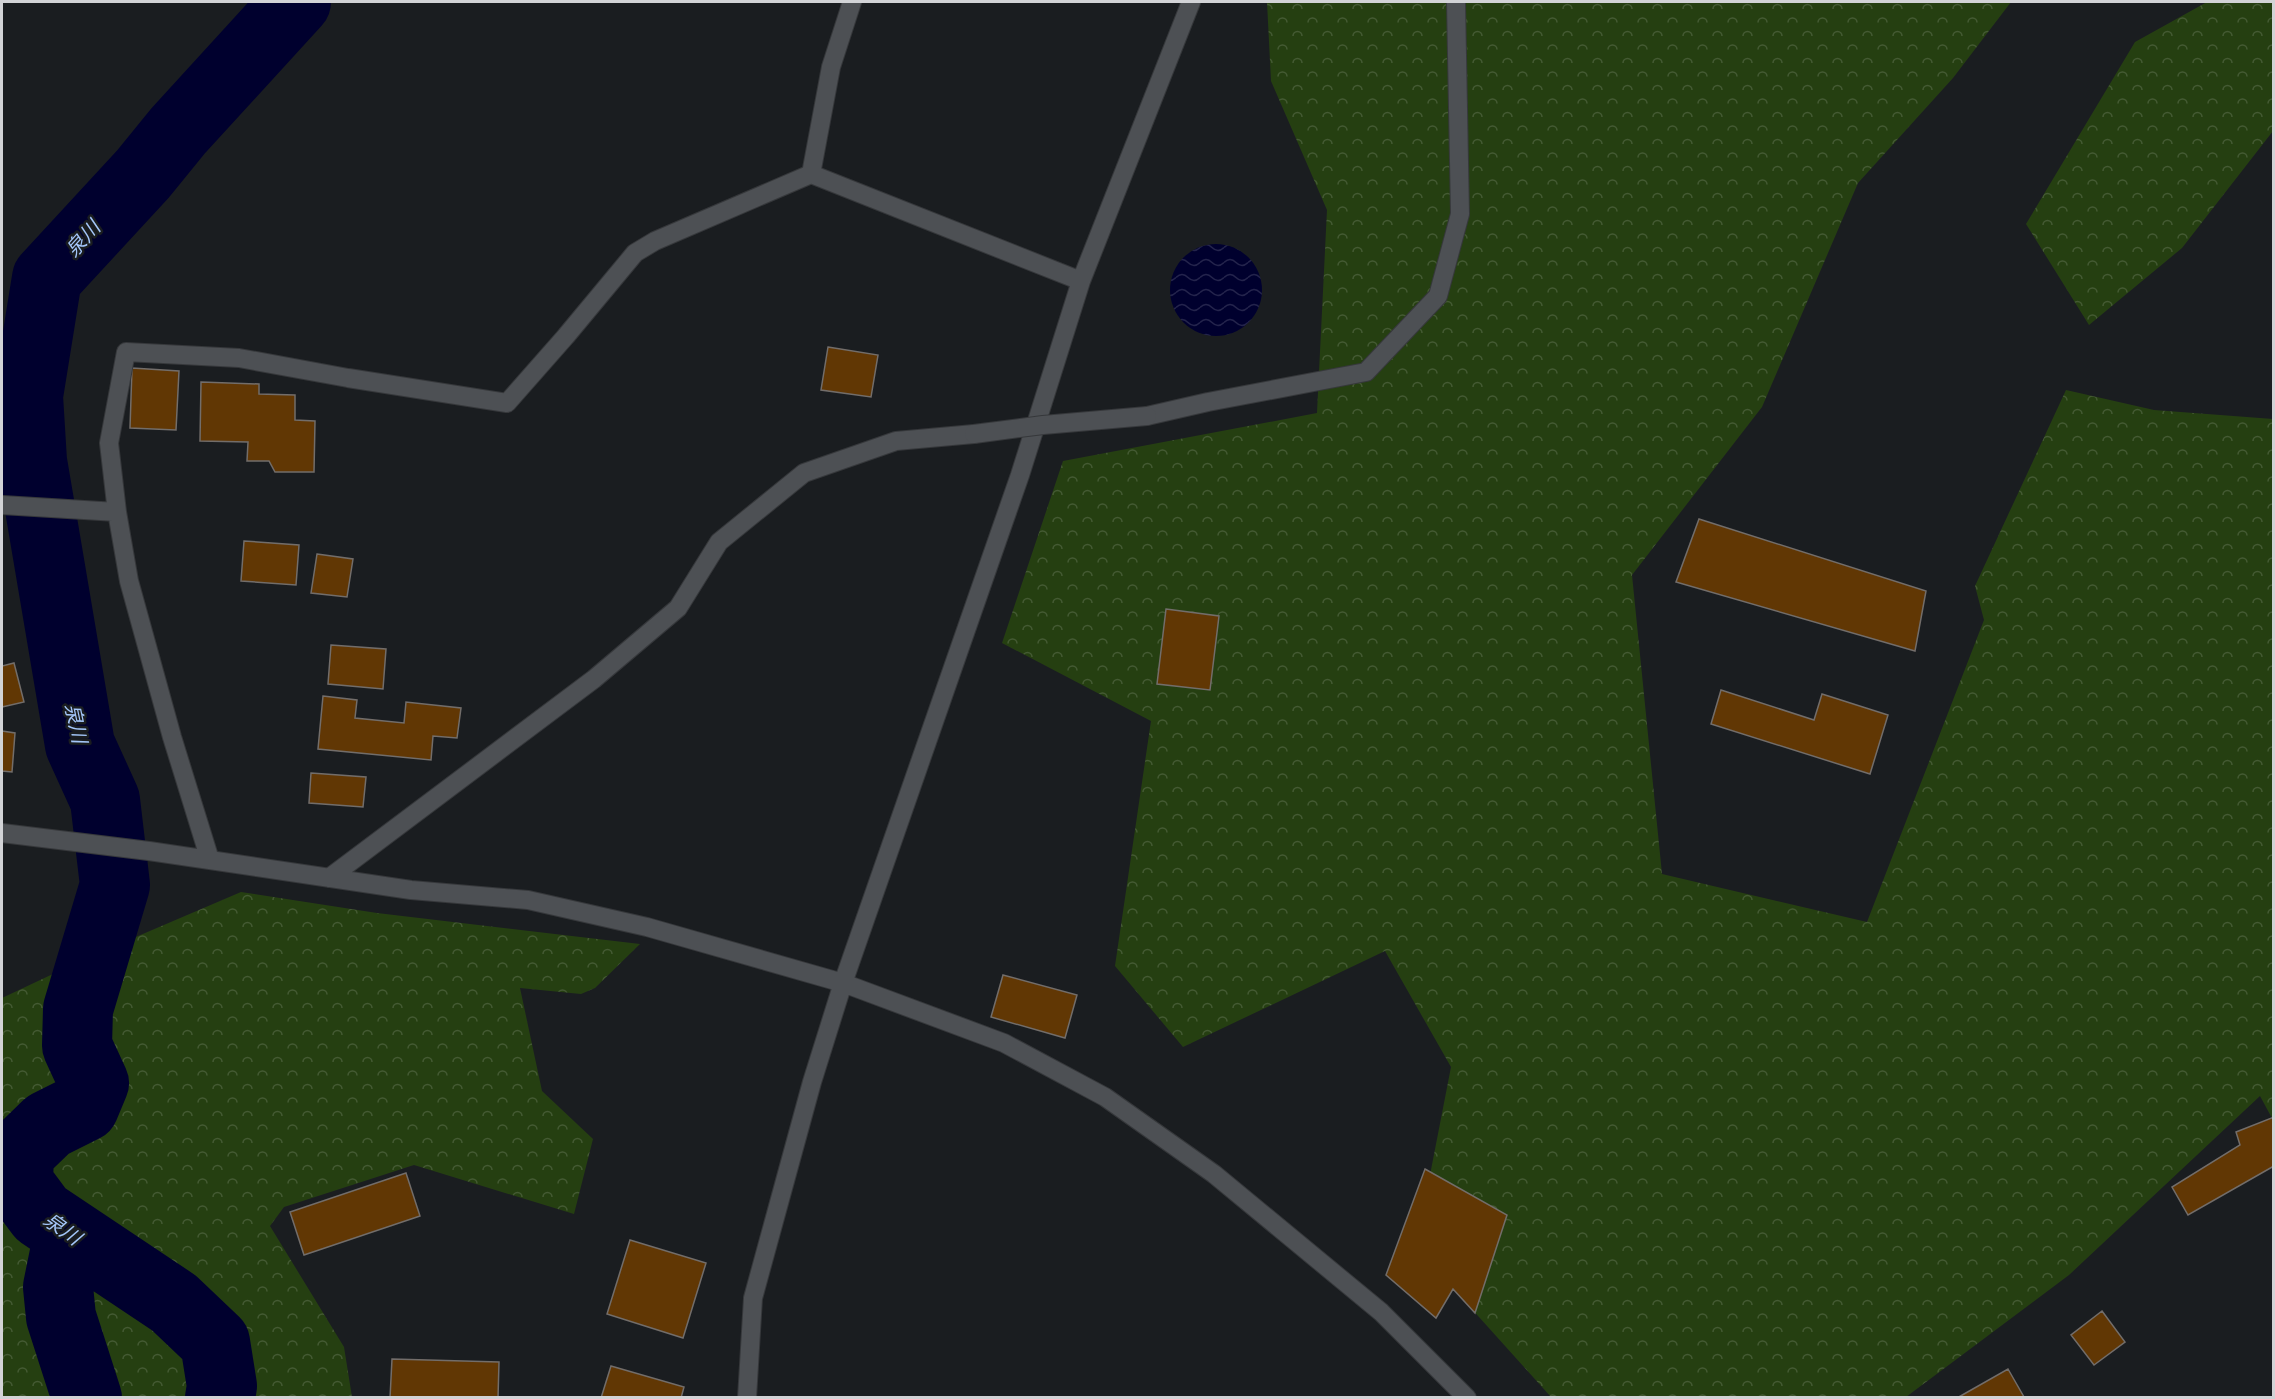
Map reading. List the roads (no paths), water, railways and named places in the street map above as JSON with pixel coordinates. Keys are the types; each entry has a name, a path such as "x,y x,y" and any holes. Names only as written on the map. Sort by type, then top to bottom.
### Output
{"street":[{"path":"811,174 831,67 852,2"},
{"path":"747,1398 753,1298 812,1082 843,983 1020,475 1081,281 1191,2"},
{"path":"329,878 594,679 678,608 719,542 804,473 896,441 1147,416 1366,372 1438,296 1460,214 1456,2"},
{"path":"210,860 172,737 129,581 117,512 110,443 126,352 239,358 507,403 635,253 655,241 811,174 1081,281"},
{"path":"2,505 117,512"},
{"path":"2,832 63,838 411,890 528,900 647,927 843,983 1004,1043 1105,1097 1214,1174 1381,1312 1467,1398"}],"water":[{"path":"1216,244 1234,247 1249,257 1259,272 1262,290 1259,308 1249,323 1234,333 1216,336 1198,333 1183,323 1173,308 1170,290 1173,272 1183,257 1198,247"}],"waterway":[{"name":"泉川","path":"220,1398 222,1386 215,1342 174,1303 41,1214 18,1183 19,1153 48,1125 84,1107 94,1083 77,1046 78,1009 115,885 105,800 80,745 32,461 28,396 47,278 296,2"},
{"path":"69,1233 58,1287 61,1317 87,1398"}]}
